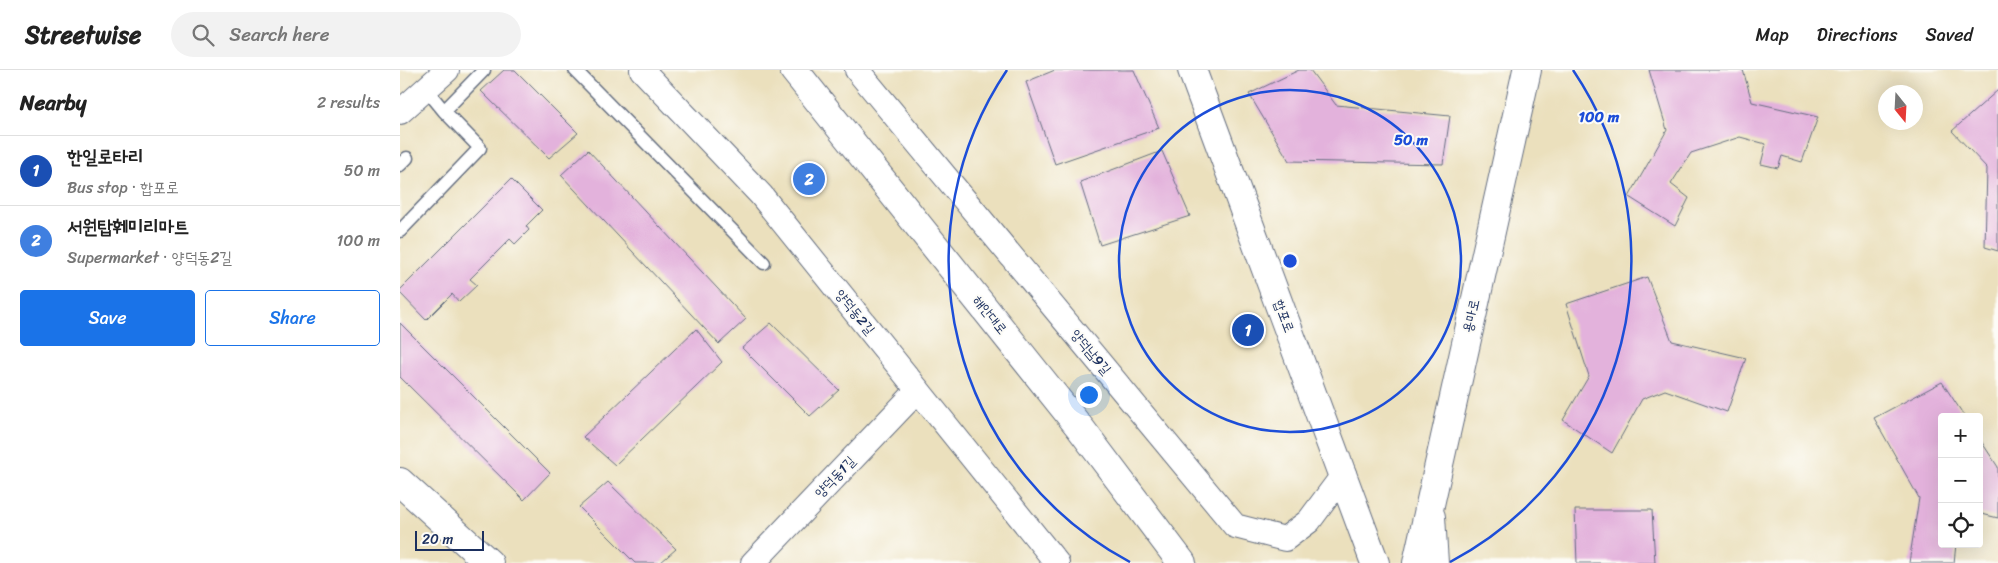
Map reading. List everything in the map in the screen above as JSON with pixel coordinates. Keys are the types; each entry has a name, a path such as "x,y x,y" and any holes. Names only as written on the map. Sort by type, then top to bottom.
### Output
{"main road":[{"name":"해안대로","path":"794,70 1075,421 1182,563"},
{"name":"합포로","path":"1192,70 1344,474 1375,563"},
{"name":"용마로","path":"1417,563 1527,70"},
{"path":"400,482 489,563"},
{"path":"1432,492 1431,533 1434,563"}],"street":[{"path":"400,112 448,70"},
{"name":"양덕동2길","path":"642,70 761,195 1057,563"},
{"name":"양덕남9길","path":"857,70 1236,526 1285,539 1309,521 1344,474"},
{"name":"양덕동1길","path":"753,563 918,390"}],"lane":[{"path":"444,111 484,70"},
{"path":"575,70 764,263"},
{"path":"400,231 480,148 444,111 426,89"}],"building":[{"path":"504,70 515,70 578,133 549,158 481,91"},
{"path":"1055,70 1134,70 1159,128 1055,164 1026,82"},
{"path":"1299,70 1310,70 1336,105 1450,116 1443,164 1289,161 1249,94"},
{"path":"1649,70 1743,70 1752,102 1818,117 1802,162 1782,156 1778,168 1761,164 1766,144 1740,137 1691,153 1671,184 1689,198 1675,226 1629,197 1667,130"},
{"path":"1998,90 1998,251 1985,247 1987,168 1952,131"},
{"path":"588,150 746,319 719,344 561,175"},
{"path":"1162,151 1190,216 1100,245 1080,182"},
{"path":"511,179 542,210 526,226 529,230 515,244 510,239 470,279 477,285 459,302 452,294 426,320 400,293 400,290"},
{"path":"1647,277 1672,341 1746,358 1727,412 1665,390 1642,399 1612,453 1563,420 1589,376 1566,304"},
{"path":"400,323 550,473 524,500 400,377"},
{"path":"771,323 839,390 810,416 742,348"},
{"path":"696,329 722,362 615,465 583,437"},
{"path":"1942,382 1962,413 1938,413 1938,548 1956,548 1954,563 1909,563 1919,498 1874,418"},
{"path":"1983,444 1998,467 1998,518 1983,514"},
{"path":"608,482 676,549 660,563 635,563 579,507"},
{"path":"1575,510 1652,510 1655,563 1577,563"}],"place":[{"name":"서원탑훼미리마트","path":"809,179"},
{"name":"한일로타리","path":"1248,330"}]}
